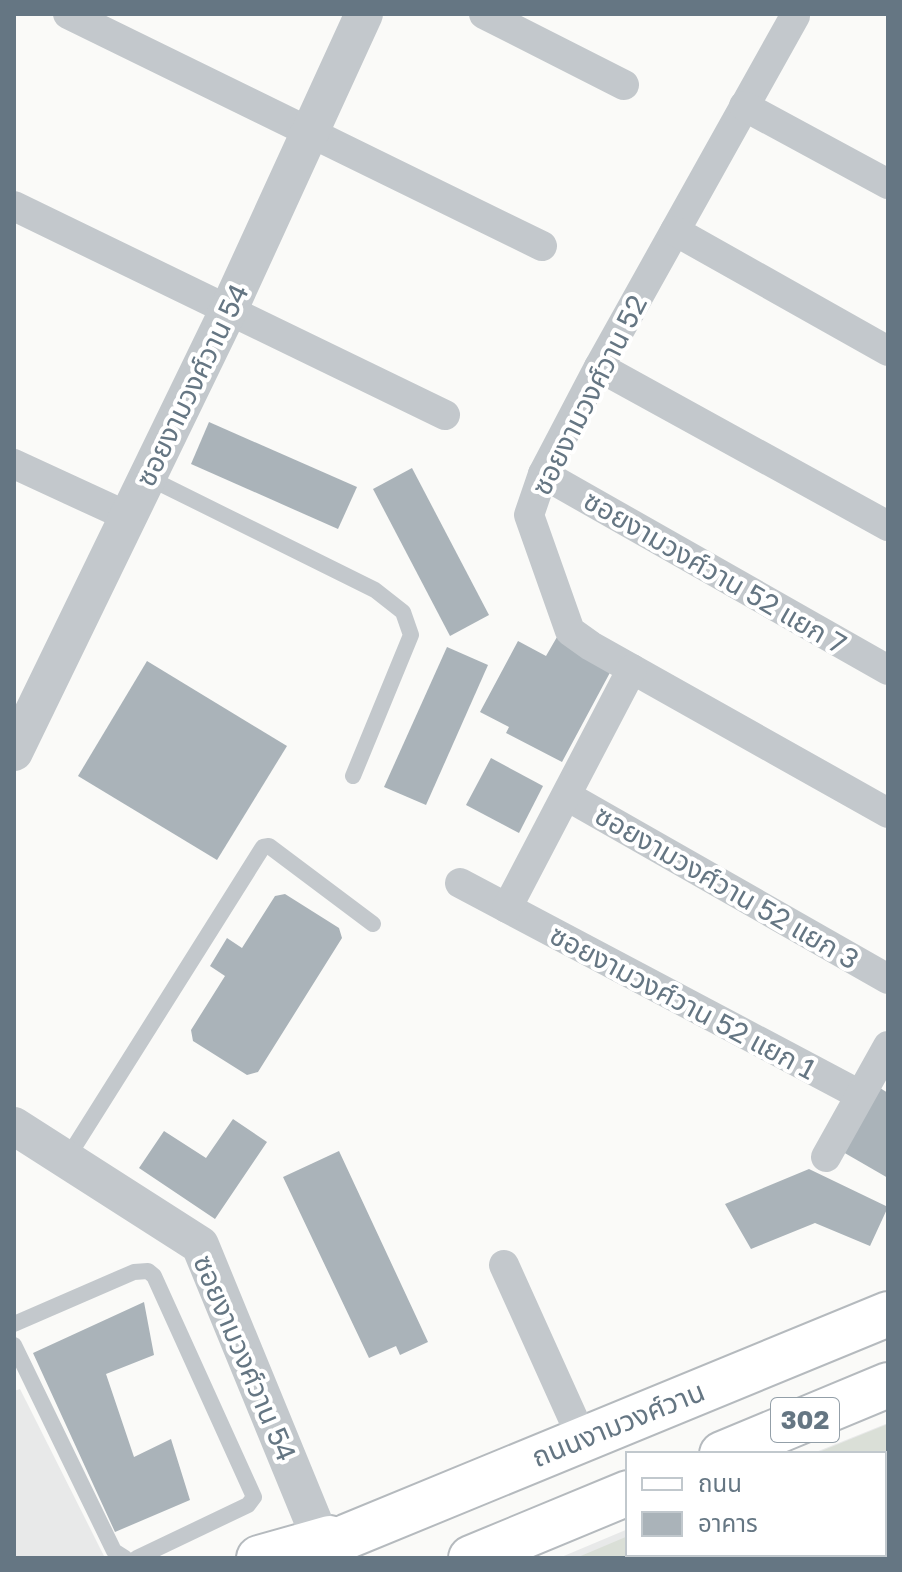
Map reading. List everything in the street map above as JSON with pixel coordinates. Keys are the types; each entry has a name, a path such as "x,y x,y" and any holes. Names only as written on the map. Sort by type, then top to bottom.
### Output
{"main road":[{"name":"ถนนงามวงศ์วาน","path":"259,1558 324,1545 888,1314"},
{"name":"302","path":"727,1452 888,1385"},
{"path":"471,1558 626,1494"}],"street":[{"path":"68,14 542,246"},
{"name":"ซอยงามวงศ์วาน 54","path":"14,752 228,311 306,133 364,14"},
{"path":"484,14 624,85"},
{"name":"ซอยงามวงศ์วาน 52","path":"795,16 599,367 543,474 529,515 570,631 888,813"},
{"path":"744,106 888,184"},
{"path":"14,206 445,415"},
{"path":"675,231 888,351"},
{"path":"599,367 888,526"},
{"path":"14,464 129,517"},
{"name":"ซอยงามวงศ์วาน 52 แยก 7","path":"543,474 888,670"},
{"path":"507,908 632,669"},
{"name":"ซอยงามวงศ์วาน 52 แยก 3","path":"567,796 888,979"},
{"name":"ซอยงามวงศ์วาน 52 แยก 1","path":"460,883 860,1095"},
{"path":"826,1157 888,1046"},
{"name":"ซอยงามวงศ์วาน 54","path":"14,1126 200,1245 324,1545"},
{"path":"504,1265 582,1438"}],"lane":[{"path":"147,477 375,590 403,612 411,635 353,776"},
{"path":"66,1160 263,847 269,846 373,924"},
{"path":"14,1324 134,1272 148,1271 154,1276 254,1497 248,1505 137,1558"},
{"path":"14,1345 114,1551 125,1558"}],"shaded area":[{"path":"20,1389 105,1558 14,1558 14,1391"},
{"path":"888,1423 888,1558 559,1558 626,1530 626,1556 886,1556 886,1452 816,1452"},
{"path":"888,1424 886,1474 886,1452 819,1452"},
{"path":"886,1489 888,1558 750,1558 886,1556"},
{"path":"626,1537 626,1556 661,1558 576,1558"}],"building":[{"path":"209,422 357,487 338,529 191,464"},
{"path":"412,468 489,615 450,636 373,489"},
{"path":"557,637 613,667 562,762 506,733 509,727 480,712 518,641 546,656"},
{"path":"447,647 488,665 426,805 384,787"},
{"path":"147,661 287,746 217,860 78,776"},
{"path":"491,758 543,786 519,833 466,805"},
{"path":"285,894 339,928 342,938 258,1072 247,1075 193,1041 191,1030 225,976 210,966 227,938 242,948 275,896"},
{"path":"880,1088 888,1093 888,1178 843,1152"},
{"path":"233,1119 267,1142 215,1219 139,1168 164,1131 206,1158"},
{"path":"339,1151 428,1342 400,1355 396,1346 369,1358 283,1177"},
{"path":"809,1169 888,1207 870,1246 815,1223 751,1249 725,1204"},
{"path":"144,1302 154,1355 106,1374 134,1457 171,1439 190,1500 115,1532 33,1353"}]}
